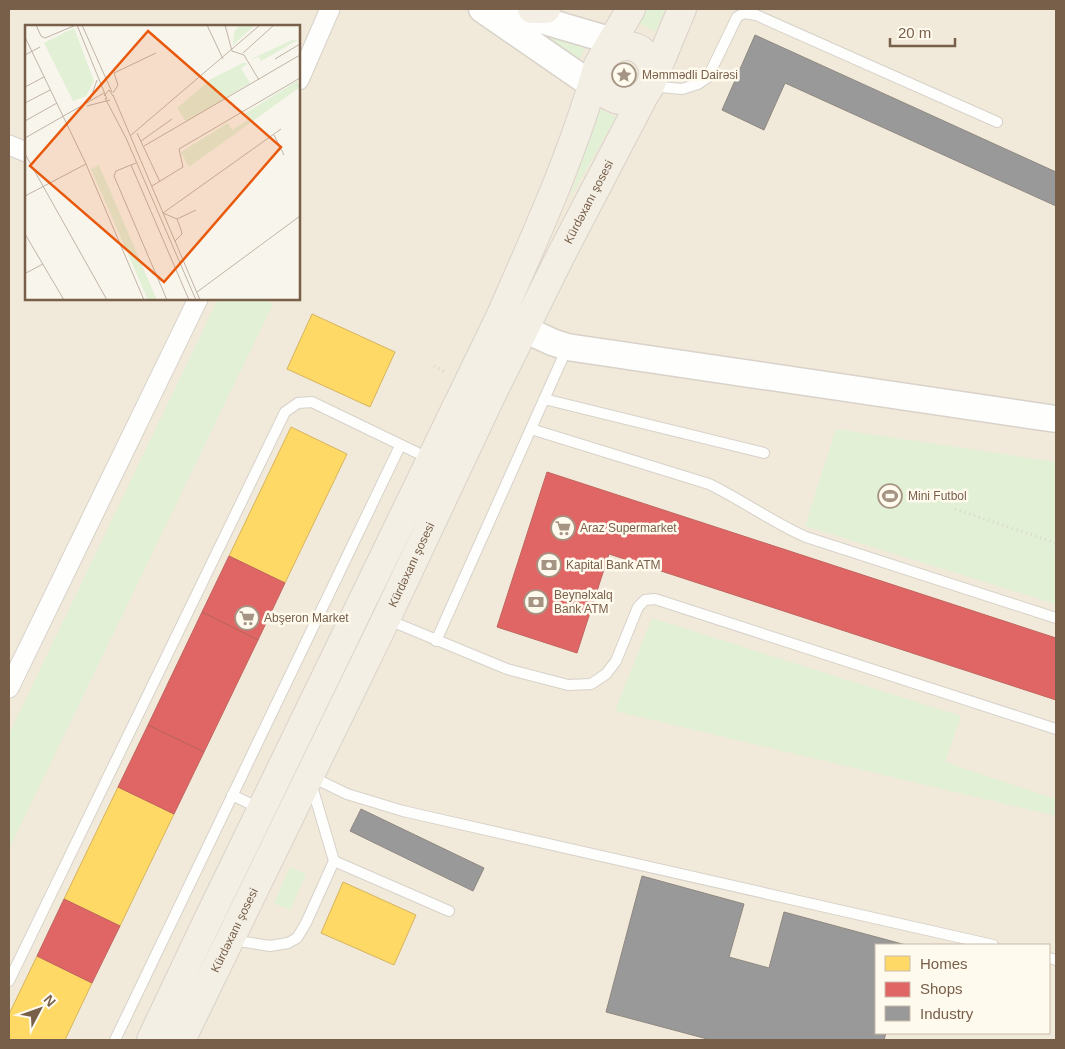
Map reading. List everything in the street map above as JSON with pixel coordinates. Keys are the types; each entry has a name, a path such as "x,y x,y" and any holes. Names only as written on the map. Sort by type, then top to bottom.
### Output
{"main road":[{"path":"532,9 546,9"},
{"path":"150,1040 500,317 631,9"},
{"name":"Kürdəxanı şosesi","path":"181,1040 386,619 524,329 649,86 682,9"},
{"path":"642,51 648,57 653,71 649,86 640,97 626,102 618,101 608,66 642,51"},
{"path":"500,317 524,329"},
{"path":"204,928 229,940"}],"street":[{"path":"300,78 330,9"},
{"path":"482,9 608,66"},
{"path":"504,9 608,66"},
{"path":"9,145 25,152"},
{"path":"9,688 198,300"},
{"path":"524,329 567,347 1056,419"}],"lane":[{"path":"649,86 682,89 698,84 708,77 737,17 744,13 756,15 997,122"},
{"path":"436,640 567,347"},
{"path":"544,400 764,453"},
{"path":"9,981 285,412 298,403 312,402 430,460"},
{"path":"531,429 709,484 786,528 806,537 1056,618"},
{"path":"115,1040 400,446"},
{"path":"386,619 507,669 568,685 592,684 606,674 616,661 638,607 645,600 656,599 1056,729"},
{"path":"229,940 270,946 288,943 297,938 306,924 334,861 309,775"},
{"path":"309,775 347,794 403,811 989,944"},
{"path":"232,795 262,810"},
{"path":"334,861 450,910"}],"path":[{"path":"955,509 1056,543"}],"shaded area":[{"path":"9,9 1056,9 1056,1040 9,1040"}],"green space":[{"path":"648,9 665,9 656,32 638,23"},
{"path":"522,24 587,45 577,63"},
{"name":"Məmmədli Dairəsi","path":"624,62 633,66 637,75 633,84 624,88 615,84 611,75 615,66"},
{"path":"599,109 616,117 569,200"},
{"path":"218,300 264,300 273,304 9,849 9,734"},
{"path":"836,429 1056,462 1056,604 805,526"},
{"path":"652,618 961,716 945,762 1056,799 1056,816 615,711"},
{"path":"290,867 306,874 290,910 274,903"}],"building: Homes":[{"path":"312,314 395,352 370,407 287,369"},
{"path":"291,427 347,454 285,583 229,556"},
{"path":"118,787 174,814 120,926 64,899"},
{"path":"343,882 416,915 394,965 321,933"},
{"path":"37,956 92,983 65,1040 9,1040 9,1014"}],"building: Shops":[{"path":"547,472 1056,638 1056,700 609,554 577,653 497,627"},
{"path":"229,556 285,583 258,640 202,612"},
{"path":"202,612 258,640 204,752 148,725"},
{"path":"148,725 204,752 174,814 118,787"},
{"path":"64,899 120,926 92,983 37,956"}],"building: Industry":[{"path":"755,35 1056,172 1056,206 785,83 764,130 722,110"},
{"path":"361,809 484,868 473,891 350,831"},
{"path":"642,876 744,904 729,957 769,968 784,912 902,944 875,944 875,1034 886,1034 884,1040 711,1040 606,1012"}],"place":[{"name":"Məmmədli Dairəsi","path":"624,75"},
{"name":"Mini Futbol","path":"890,496"},
{"name":"Araz Supermarket","path":"563,528"},
{"name":"Kapital Bank ATM","path":"549,565"},
{"name":"Beynəlxalq Bank ATM","path":"536,602"},
{"name":"Abşeron Market","path":"247,618"}]}
